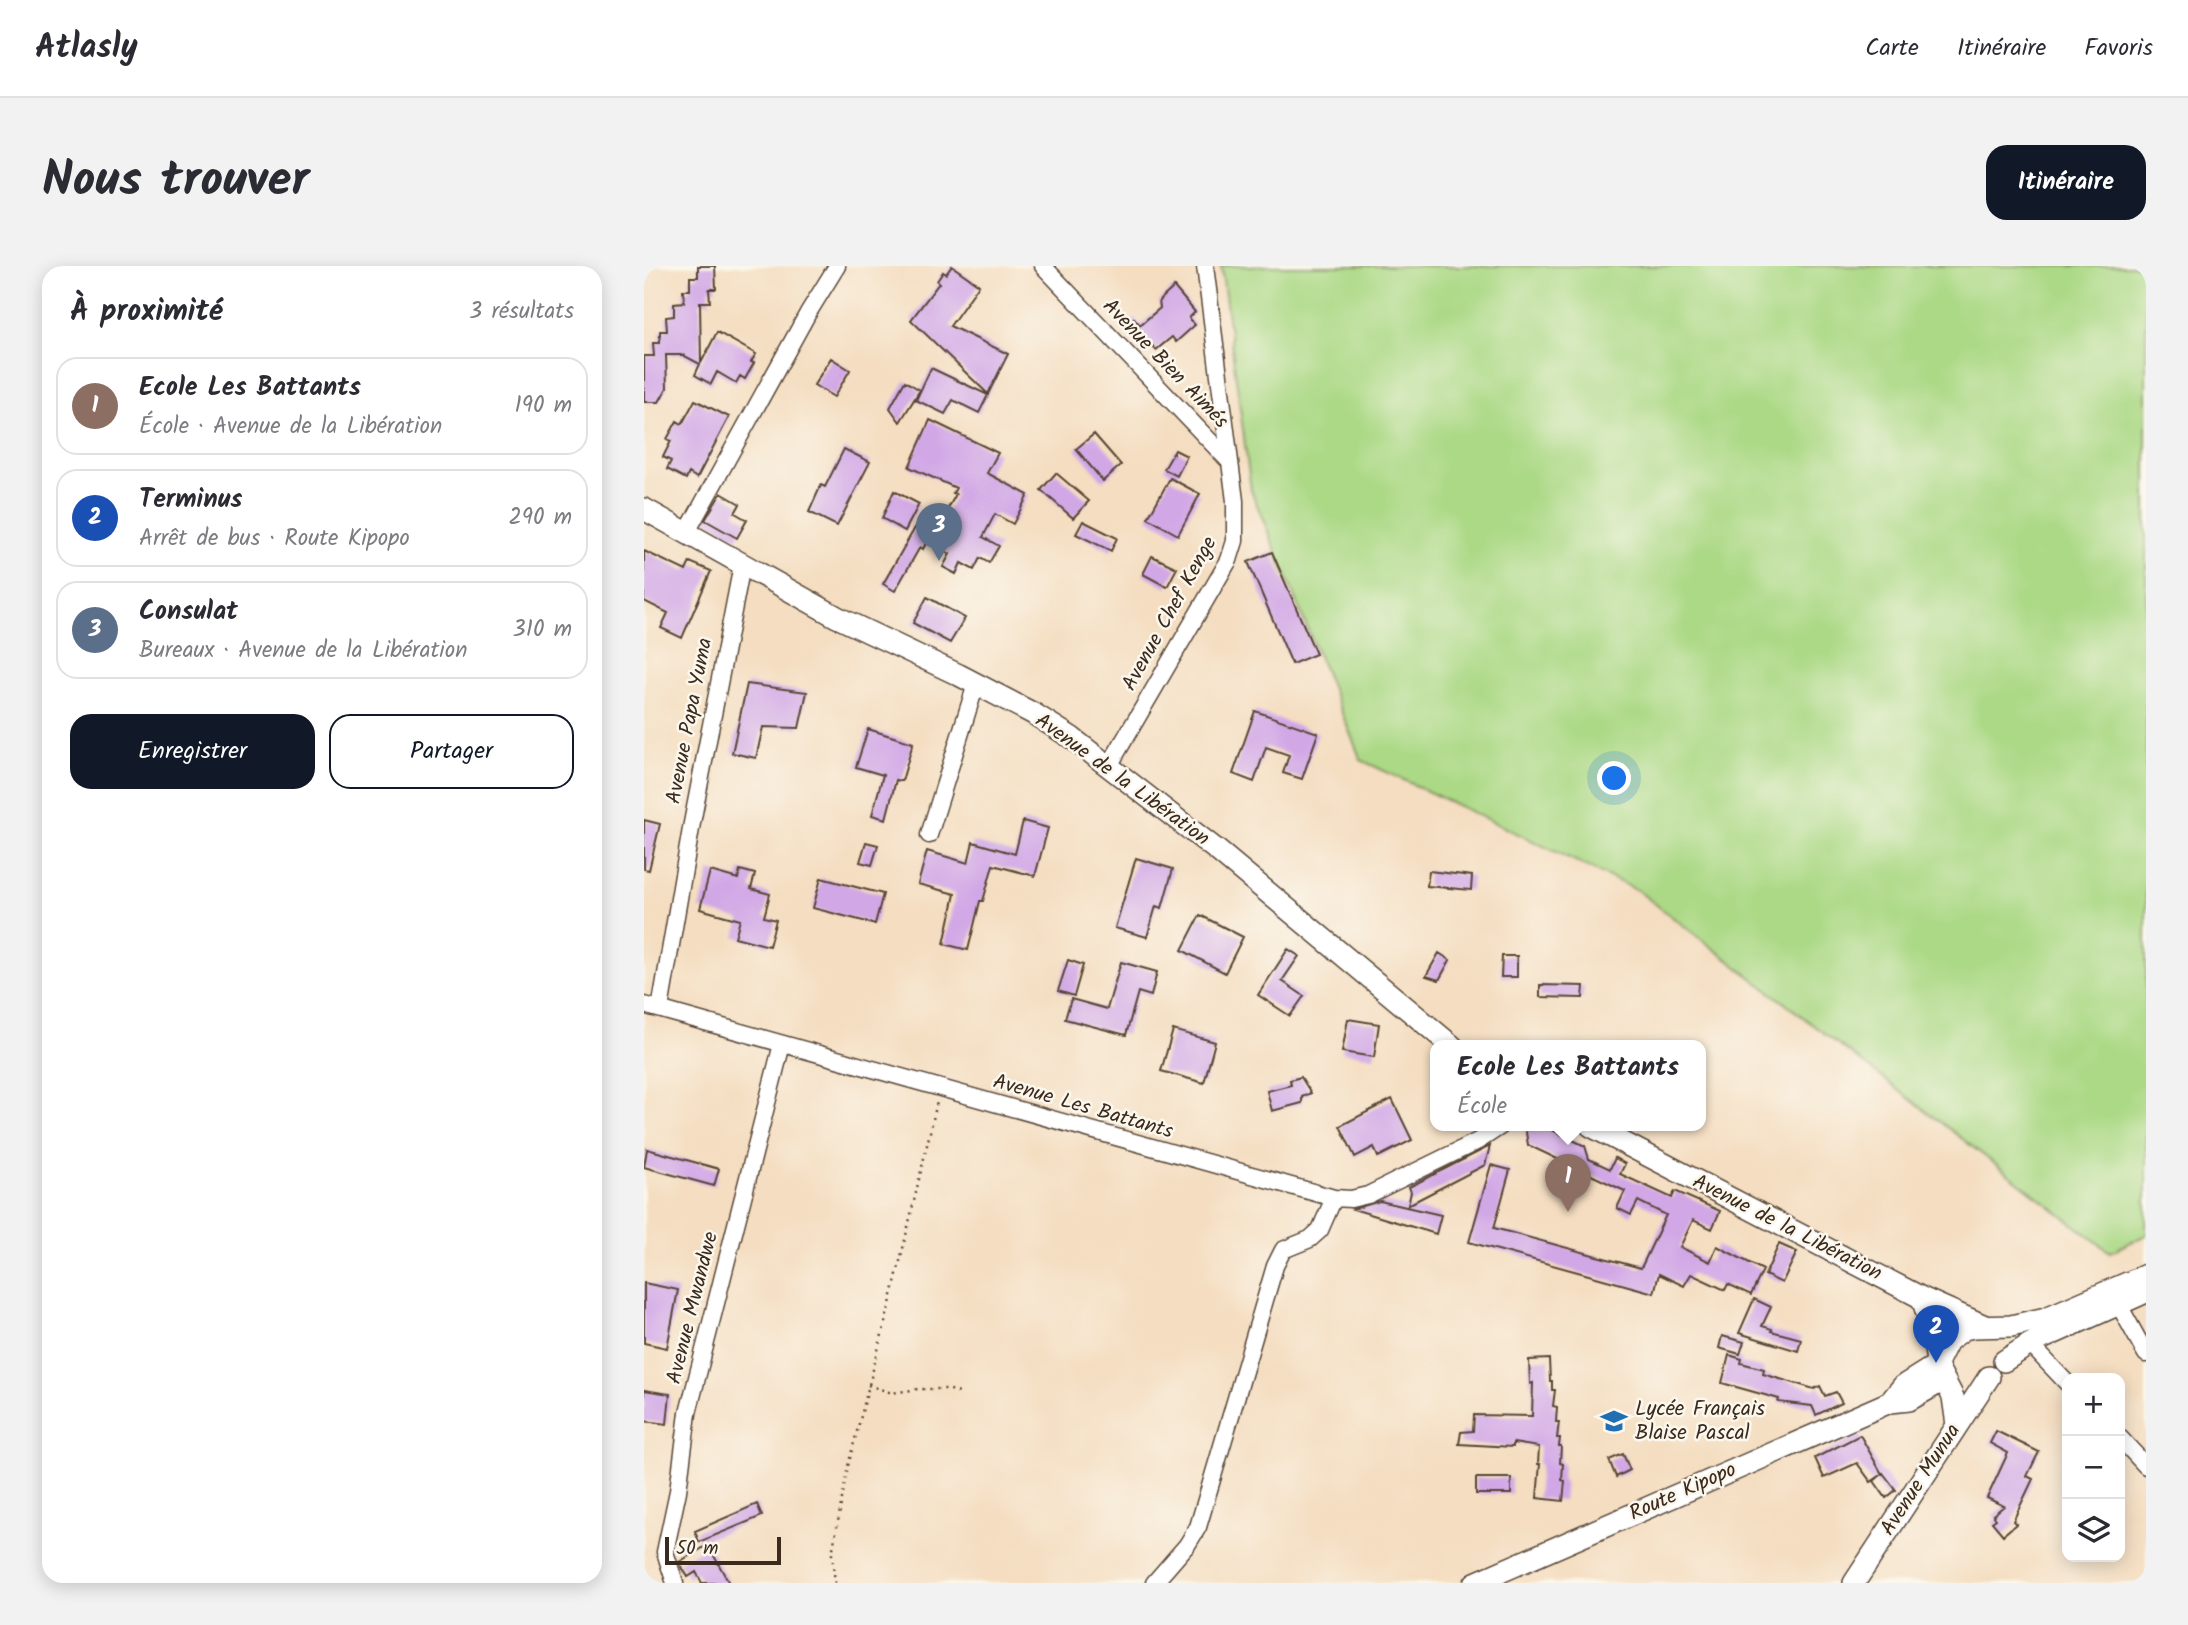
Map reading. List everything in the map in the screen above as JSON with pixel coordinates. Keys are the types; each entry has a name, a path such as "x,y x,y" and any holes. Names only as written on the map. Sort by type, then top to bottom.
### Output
{"street":[{"path":"687,532 836,266"},
{"name":"Avenue Bien Aimés","path":"1043,266 1228,460"},
{"name":"Avenue Chef Kenge","path":"1109,766 1229,560 1234,541 1236,520 1205,266"},
{"name":"Avenue de la Libération","path":"644,509 837,617 1034,714 1109,766 1218,851 1445,1040"},
{"name":"Avenue Papa Yuma","path":"652,1007 692,823 742,565"},
{"path":"929,835 976,684"},
{"name":"Avenue Les Battants","path":"652,1007 1334,1198 1351,1199 1368,1195 1493,1131"},
{"name":"Avenue Mwandwe","path":"676,1583 665,1552 678,1491 688,1413 782,1044"},
{"name":"Avenue de la Libération","path":"1601,1131 1922,1298 1967,1320 1989,1326"},
{"path":"1154,1583 1187,1545 1198,1527 1275,1266 1283,1250 1310,1239 1320,1230 1334,1198"},
{"path":"1942,1372 1943,1349 1952,1337 1969,1328 2024,1324 2046,1318 2146,1275"},
{"name":"Route Kipopo","path":"1475,1583 1890,1402 1909,1400 1942,1372 1968,1386 1996,1370 2030,1344 2146,1293"},
{"path":"1922,1298 1942,1372 1953,1397 1957,1425"},
{"path":"2119,1305 2146,1354"},
{"path":"1989,1326 2001,1333 2006,1342 2007,1352 1996,1370"},
{"path":"2030,1344 2062,1379"},
{"name":"Avenue Munua","path":"1854,1583 1996,1370"},
{"path":"2125,1443 2146,1466"}],"path":[{"path":"835,1583 832,1553 848,1466 891,1300 940,1088"},
{"path":"868,1385 892,1393 948,1389 962,1394"}],"green space":[{"path":"1221,266 2146,266 2146,1235 2110,1252 1637,890 1361,760 1251,490"}],"building":[{"path":"698,266 715,266 716,289 709,289 710,302 700,302 701,363 717,332 756,354 751,362 754,363 745,379 740,376 736,383 717,372 711,384 695,375 700,364 683,355 666,355 667,388 659,402 644,402 644,356 654,356 653,343 660,343 660,331 667,331 666,317 674,316 674,303 684,302 683,290 690,290 690,277 698,277"},
{"path":"952,266 979,285 950,326 1008,354 988,394 911,320 939,283 937,281 943,272 946,274"},
{"path":"1174,287 1195,312 1189,318 1195,325 1176,342 1172,337 1156,350 1140,332 1134,337 1125,326 1134,318 1140,325 1160,308 1159,301"},
{"path":"831,358 850,370 834,397 814,385"},
{"path":"931,368 988,395 979,413 953,400 945,414 916,400"},
{"path":"905,381 920,390 900,422 890,408"},
{"path":"695,400 729,417 697,478 689,473 686,479 667,469 671,461 663,457 671,441 667,439 677,421 682,424"},
{"path":"930,420 998,453 987,473 1028,495 1013,524 995,514 983,537 999,546 989,563 980,558 974,570 961,563 956,574 943,567 950,554 929,543 956,494 953,493 956,488 909,467"},
{"path":"1094,434 1121,465 1103,481 1076,449"},
{"path":"844,449 870,462 837,526 809,512 821,485 825,487"},
{"path":"1175,450 1187,456 1177,476 1164,469"},
{"path":"1056,473 1089,501 1073,518 1041,490"},
{"path":"1170,478 1200,494 1178,535 1148,518"},
{"path":"894,491 919,504 905,531 882,518"},
{"path":"721,493 740,504 735,513 747,520 737,538 705,520"},
{"path":"1083,521 1117,538 1111,551 1076,534"},
{"path":"916,526 931,534 923,549 920,547 895,591 883,584"},
{"path":"644,551 686,571 690,562 711,571 682,638 661,628 668,613 644,601"},
{"path":"1272,552 1316,654 1292,664 1248,562"},
{"path":"1152,556 1177,568 1167,587 1143,574"},
{"path":"927,597 965,618 950,643 913,623"},
{"path":"747,684 807,692 799,728 763,727 756,758 732,753"},
{"path":"1255,711 1318,733 1302,779 1283,773 1289,755 1266,747 1254,782 1233,774"},
{"path":"868,729 913,743 902,781 896,780 886,819 872,815 883,775 856,767"},
{"path":"644,820 660,824 649,870 644,869"},
{"path":"1023,821 1048,828 1035,876 993,865 983,901 980,901 968,950 944,944 955,894 918,884 927,851 968,863 973,842 1015,854"},
{"path":"866,842 878,845 872,865 860,862"},
{"path":"1136,858 1173,869 1162,908 1156,906 1147,937 1115,928"},
{"path":"740,870 755,874 751,889 770,894 764,917 776,920 769,946 735,937 740,920 700,909 710,871 738,879"},
{"path":"1429,871 1472,876 1471,890 1427,886"},
{"path":"821,878 883,894 875,924 813,908"},
{"path":"1200,915 1243,937 1225,973 1182,950"},
{"path":"1288,949 1299,956 1282,981 1304,996 1290,1016 1258,995"},
{"path":"1439,953 1450,960 1439,980 1426,976"},
{"path":"1502,956 1517,956 1517,977 1501,977"},
{"path":"1068,960 1083,965 1074,996 1058,991"},
{"path":"1121,962 1157,972 1151,996 1138,992 1126,1035 1065,1019 1071,999 1107,1009"},
{"path":"1540,985 1584,986 1583,998 1540,997"},
{"path":"1348,1019 1379,1024 1374,1057 1342,1052"},
{"path":"1173,1030 1215,1042 1204,1083 1161,1071"},
{"path":"1301,1077 1311,1093 1302,1097 1302,1103 1272,1111 1267,1091 1291,1085 1290,1080"},
{"path":"1392,1099 1412,1140 1378,1157 1374,1147 1355,1157 1340,1126"},
{"path":"1526,1131 1554,1131 1585,1146 1589,1159 1610,1169 1615,1158 1625,1164 1620,1174 1672,1198 1675,1191 1720,1211 1712,1229 1693,1220 1680,1247 1710,1262 1717,1246 1763,1270 1751,1295 1728,1284 1725,1290 1691,1274 1684,1286 1659,1274 1654,1293 1469,1242 1491,1165 1510,1170 1494,1228 1641,1268 1666,1215 1638,1201 1631,1215 1617,1208 1625,1191 1528,1145"},
{"path":"1490,1146 1485,1165 1408,1205 1411,1192 1409,1187"},
{"path":"647,1149 719,1169 714,1186 644,1167"},
{"path":"1380,1201 1441,1215 1436,1234 1353,1209"},
{"path":"1779,1244 1797,1252 1782,1283 1765,1275"},
{"path":"644,1283 678,1290 667,1348 644,1343"},
{"path":"1754,1299 1771,1307 1762,1326 1801,1339 1798,1351 1739,1333"},
{"path":"1722,1336 1744,1342 1740,1354 1719,1348"},
{"path":"1729,1355 1742,1359 1741,1363 1764,1369 1763,1374 1814,1389 1820,1386 1825,1396 1836,1392 1842,1403 1816,1415 1812,1406 1778,1402 1779,1399 1722,1383"},
{"path":"1549,1359 1550,1381 1552,1390 1555,1390 1553,1406 1557,1407 1556,1422 1559,1422 1557,1438 1560,1438 1561,1446 1562,1480 1565,1481 1563,1501 1537,1498 1539,1447 1513,1443 1513,1447 1459,1444 1461,1432 1473,1431 1474,1415 1532,1416 1533,1383 1530,1384 1529,1360"},
{"path":"644,1390 670,1394 667,1424 644,1421"},
{"path":"1996,1431 2039,1452 2027,1476 2033,1479 2013,1521 2016,1524 2003,1535 1992,1522 1996,1519 1993,1515 2004,1506 1987,1498 2008,1453 1990,1443"},
{"path":"1860,1435 1882,1474 1896,1490 1886,1498 1874,1481 1881,1475 1871,1482 1857,1463 1824,1478 1815,1458"},
{"path":"1623,1454 1630,1470 1616,1477 1609,1460"},
{"path":"1476,1478 1511,1478 1511,1494 1476,1494"},
{"path":"757,1504 762,1516 699,1542 695,1531"},
{"path":"708,1545 729,1583 702,1583 696,1572 688,1577 679,1562"}],"place":[{"name":"Consulat","path":"939,561"},
{"name":"Ecole Les Battants","path":"1568,1212"},
{"name":"Terminus","path":"1936,1363"},
{"name":"Lycée Français Blaise Pascal","path":"1614,1421"}]}
